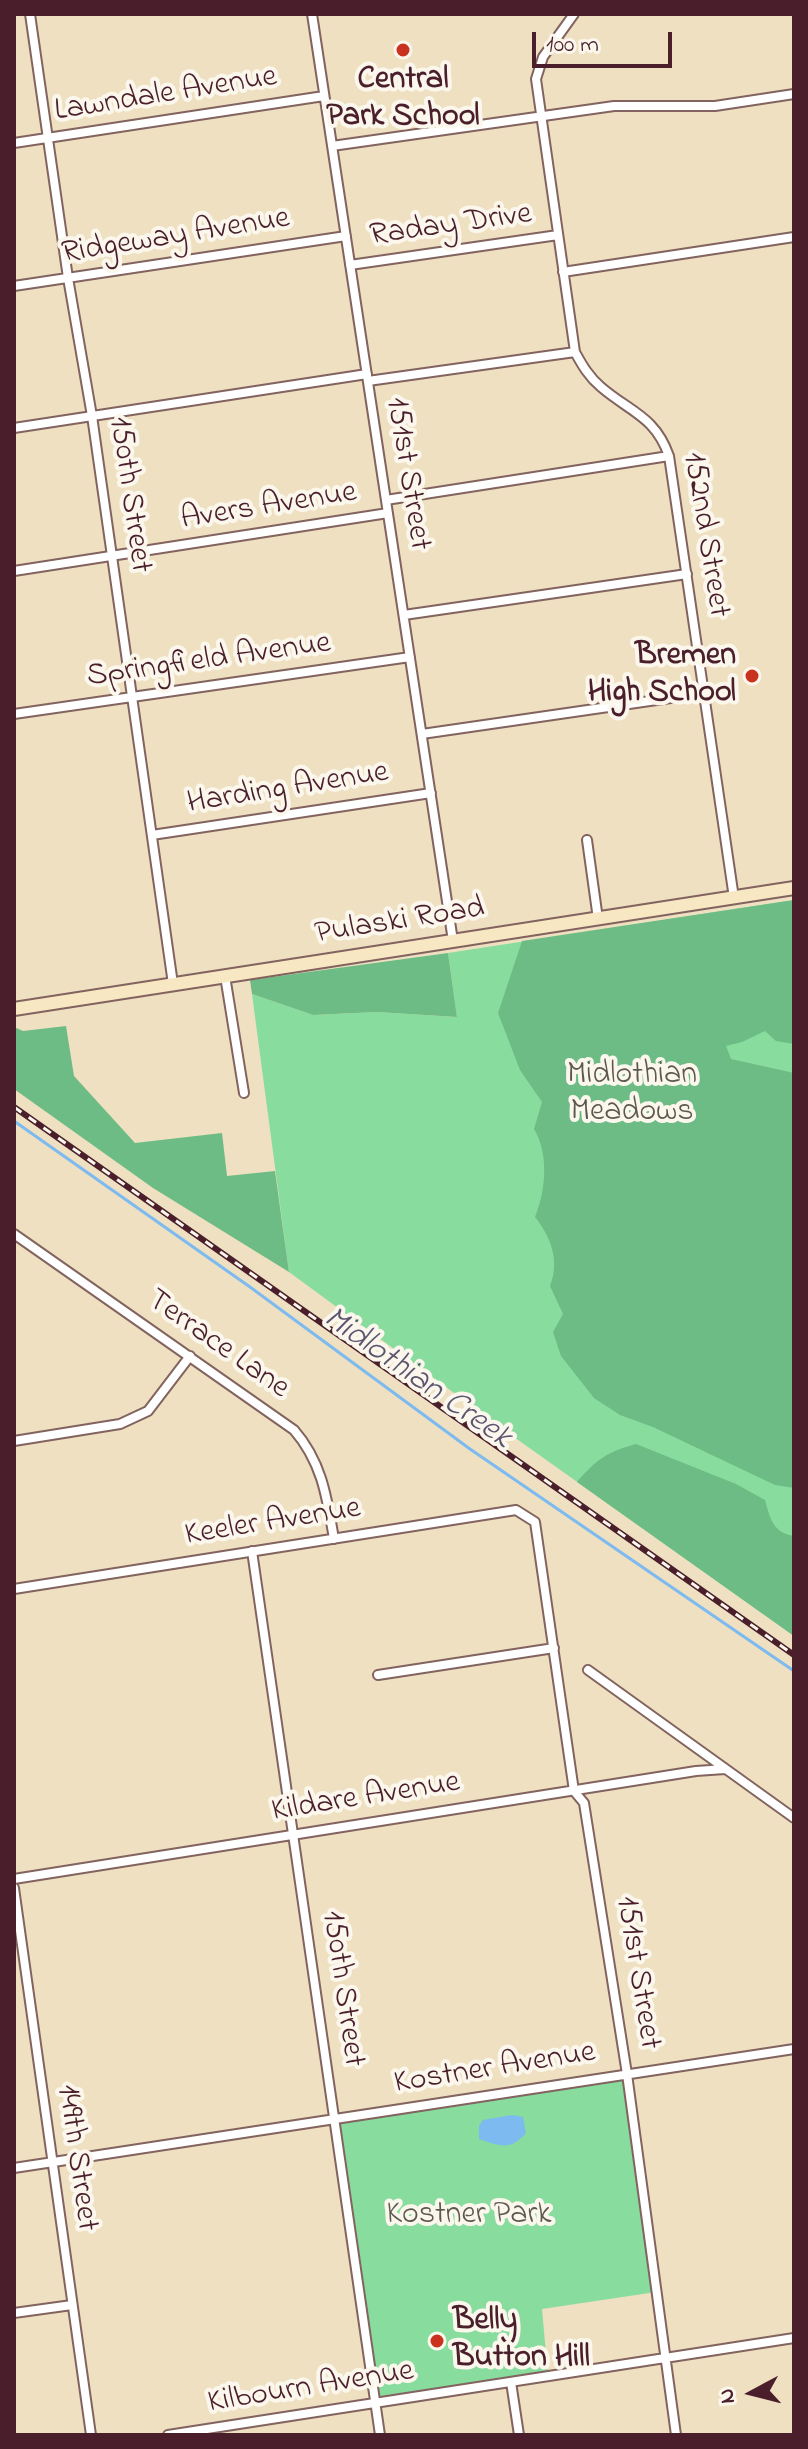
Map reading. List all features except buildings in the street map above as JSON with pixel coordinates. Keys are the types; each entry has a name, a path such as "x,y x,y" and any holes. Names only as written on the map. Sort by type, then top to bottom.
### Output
{"main road":[{"name":"Pulaski Road","path":"14,1009 794,888"}],"street":[{"name":"150th Street","path":"30,14 68,278 92,416 173,984"},
{"name":"151st Street","path":"312,14 453,941"},
{"name":"152nd Street","path":"574,14 539,67 536,79 575,352 586,371 601,387 647,419 662,437 669,456 734,898"},
{"path":"332,146 614,106 715,106 794,94"},
{"name":"Lawndale Avenue","path":"14,143 324,96"},
{"name":"Raday Drive","path":"350,265 558,235"},
{"name":"Ridgeway Avenue","path":"14,286 346,236"},
{"path":"563,272 794,237"},
{"path":"14,428 367,377 575,352"},
{"name":"Avers Avenue","path":"386,500 669,456"},
{"name":"Avers Avenue","path":"14,571 388,513"},
{"path":"404,615 687,574"},
{"name":"Springfield Avenue","path":"14,714 410,657"},
{"name":"Harding Avenue","path":"422,734 705,693"},
{"name":"Harding Avenue","path":"152,835 431,793"},
{"path":"587,840 598,919"},
{"path":"225,976 244,1093"},
{"name":"Terrace Lane","path":"14,1234 294,1430 307,1445 324,1484 334,1539"},
{"path":"14,1441 120,1424 148,1411 190,1356"},
{"name":"Keeler Avenue","path":"14,1589 516,1510 535,1522"},
{"name":"151st Street","path":"535,1522 574,1791 584,1803 627,2074 676,2435"},
{"name":"150th Street","path":"252,1551 380,2435"},
{"path":"378,1675 554,1648"},
{"path":"588,1670 794,1818"},
{"name":"Kildare Avenue","path":"14,1879 696,1771 725,1769"},
{"name":"149th Street","path":"14,1888 91,2435"},
{"name":"Kostner Avenue","path":"14,2168 794,2049"},
{"path":"14,2313 72,2305"},
{"name":"Kilbourn Avenue","path":"168,2435 794,2338"},
{"path":"511,2382 519,2435"}],"green space":[{"name":"Midlothian Meadows","path":"794,900 794,1636 289,1272 252,994 313,1015 377,1012 457,1017 448,953"},
{"name":"Midlothian Meadows","path":"794,900 794,1044 776,1041 765,1031 726,1046 731,1059 794,1073 794,1488 775,1485 653,1427 620,1415 594,1398 561,1356 553,1332 563,1314 550,1286 554,1258 546,1233 535,1217 542,1195 544,1161 534,1129 542,1102 520,1070 498,1013 522,941"},
{"path":"448,953 457,1017 377,1012 313,1015 252,994 250,980"},
{"path":"66,1026 74,1076 135,1143 222,1133 227,1176 275,1171 289,1272 153,1188 14,1089 14,1027 23,1031"},
{"path":"636,1444 736,1484 765,1500 777,1528 794,1536 794,1636 577,1482 603,1457"},
{"name":"Kostner Park","path":"627,2074 656,2292 542,2309 548,2376 375,2403 336,2119"}],"water":[{"path":"512,2115 523,2117 526,2133 515,2143 493,2144 479,2139 479,2126 483,2120"}],"waterway":[{"name":"Midlothian Creek","path":"14,1121 250,1287 470,1449 794,1671"}],"railway":[{"path":"14,1107 794,1655"}],"place":[{"name":"Central Park School","path":"403,50"},
{"name":"Bremen High School","path":"752,676"},
{"name":"Belly Button Hill","path":"437,2341"}]}
